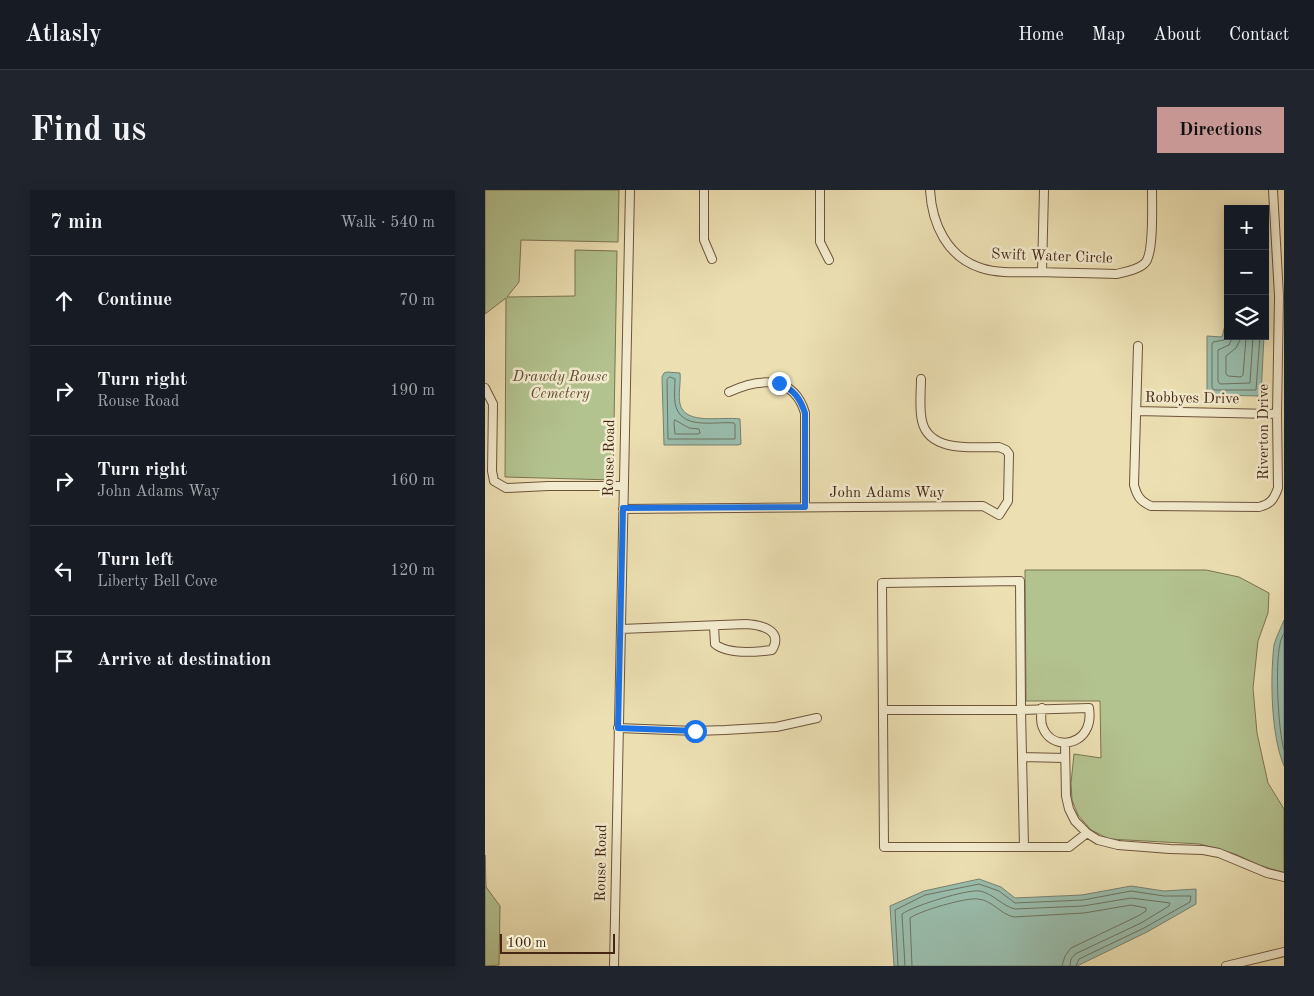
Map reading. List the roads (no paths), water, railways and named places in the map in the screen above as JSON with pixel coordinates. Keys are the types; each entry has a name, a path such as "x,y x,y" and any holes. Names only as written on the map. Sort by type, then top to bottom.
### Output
{"street":[{"name":"Rouse Road","path":"614,966 630,190"},
{"path":"704,190 704,240 712,259"},
{"path":"820,190 820,242 829,260"},
{"name":"Swift Water Circle","path":"930,190 934,220 945,242 966,261 983,269 1008,272 1116,274 1133,270 1146,263 1151,250 1152,190"},
{"path":"1042,272 1044,190"},
{"name":"Riverton Drive","path":"1139,346 1134,485 1141,502 1151,506 1259,507 1268,505 1274,498 1278,488 1279,296 1273,190"},
{"name":"John Adams Way","path":"623,508 983,506 999,515 1008,501 1009,454 1006,450 999,447 948,445 929,436 921,419 921,379"},
{"path":"729,392 745,384 779,383 787,387 801,401 805,413 805,507"},
{"path":"485,388 493,404 492,471 494,480 506,488 624,486"},
{"name":"Robbyes Drive","path":"1137,411 1277,414"},
{"path":"1024,847 1020,581 882,582 884,847 1024,847 1069,847 1087,833"},
{"path":"621,629 746,624 763,627 772,631 774,634 774,646 772,650 755,652 736,652 718,647 715,644 714,626"},
{"path":"883,710 1021,710 1042,708 1089,708 1090,720 1087,729 1082,737 1074,742 1065,744 1056,742 1048,737 1043,729 1041,721 1042,708"},
{"path":"618,728 695,731 725,730 776,727 817,718"},
{"path":"1065,744 1066,796 1069,809 1075,820 1087,833 1098,840 1118,845 1203,850 1219,853 1267,873 1284,877"},
{"path":"1022,757 1065,758"},
{"path":"1226,966 1284,952"}],"water":[{"path":"1224,329 1224,340 1264,340 1261,396 1207,395 1207,336 1222,337"},
{"path":"667,372 680,373 680,404 683,411 689,415 705,419 740,419 741,444 664,445 662,377"},
{"path":"1284,620 1284,766 1276,739 1272,674 1274,645"},
{"path":"979,879 1001,887 1015,898 1082,895 1131,886 1164,891 1196,889 1196,904 1147,932 1077,966 894,966 890,906 924,891"}],"park label":[{"name":"Drawdy Rouse Cemetery","path":"560,386"}]}
